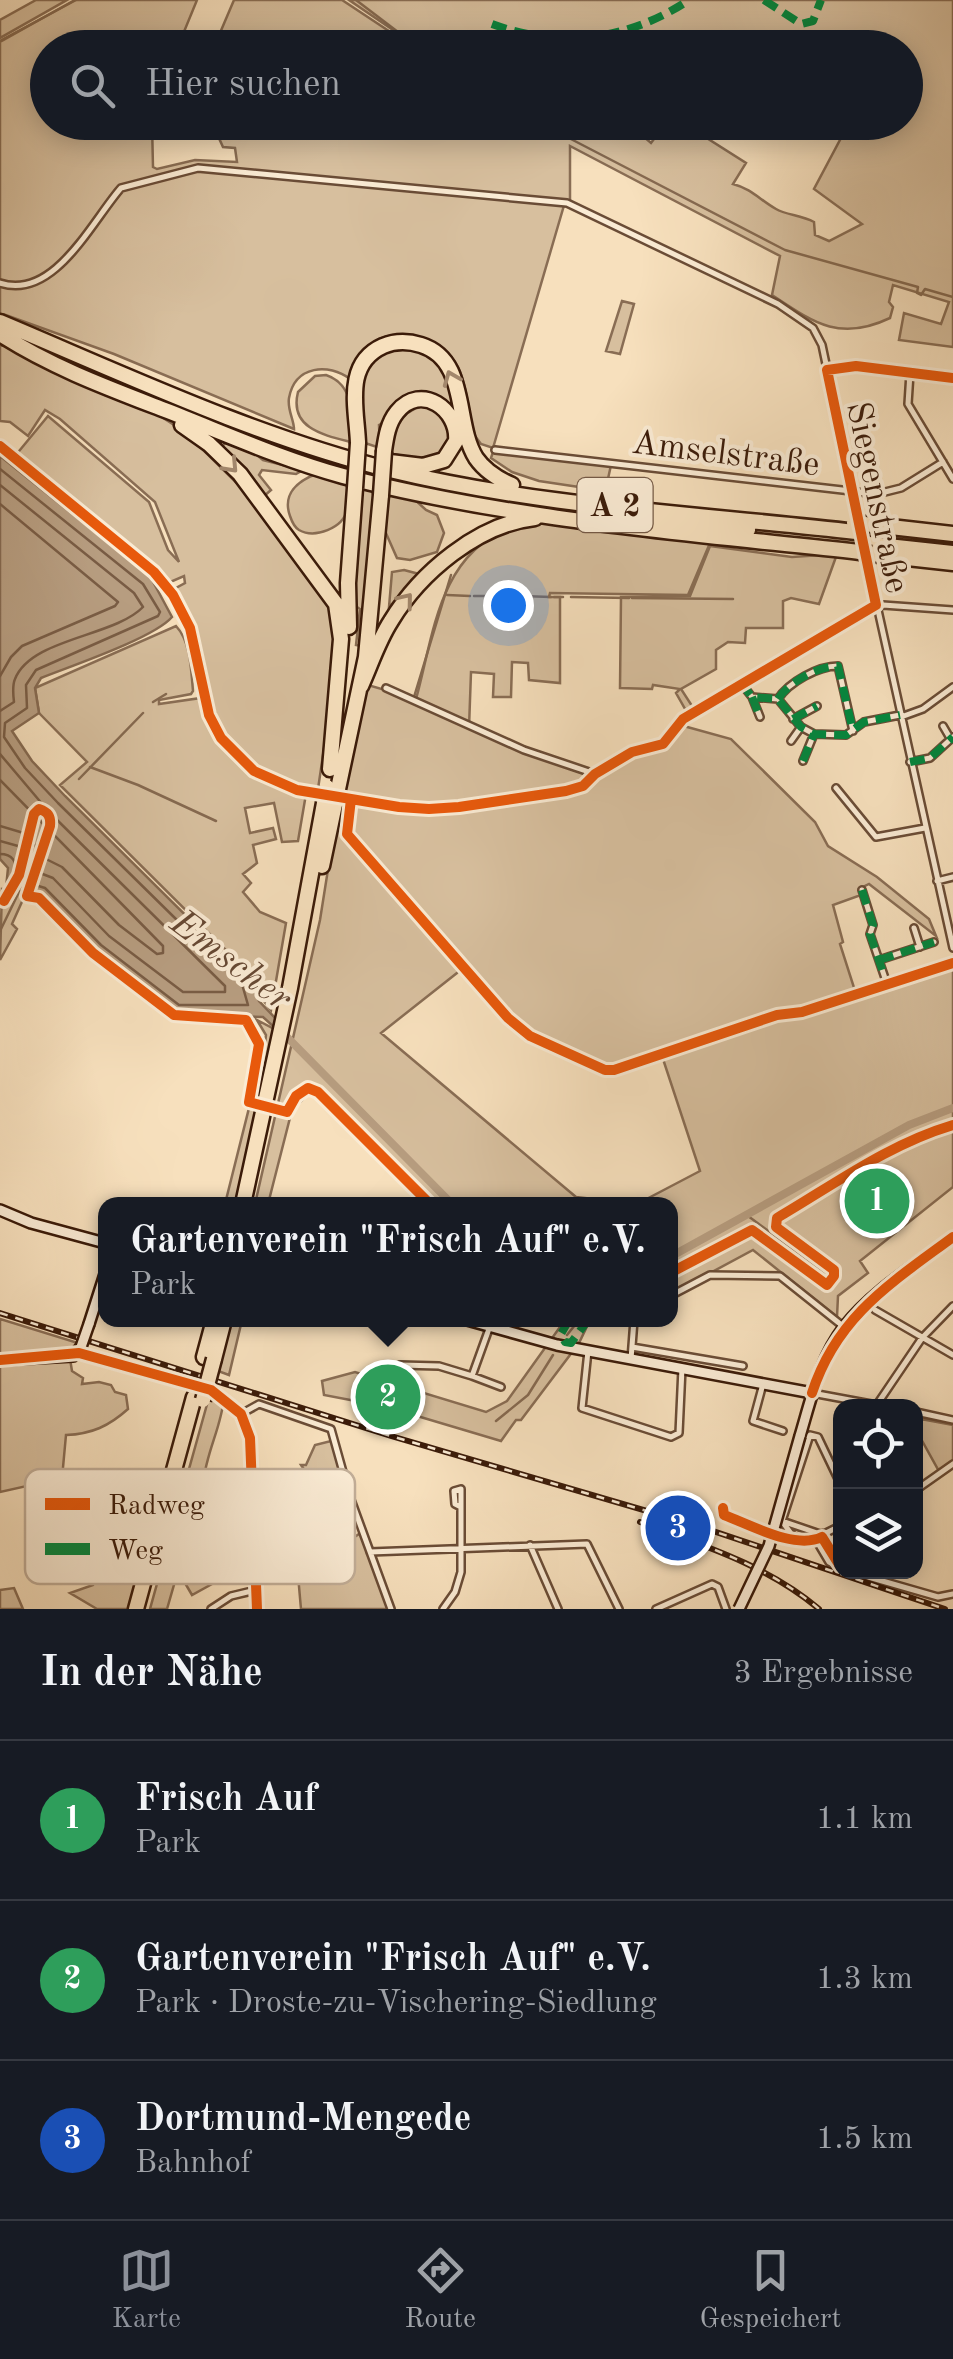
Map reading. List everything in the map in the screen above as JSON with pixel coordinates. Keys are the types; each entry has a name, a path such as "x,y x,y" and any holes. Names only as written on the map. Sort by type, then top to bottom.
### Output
{"highway":[{"path":"0,320 26,325 271,427 386,456 423,466 438,463 452,452 456,424 446,408 436,402 413,402 401,407 390,424 386,456 361,686"},
{"name":"A 2","path":"0,320 242,423 387,469 531,496 953,553"},
{"path":"0,334 77,376 339,475 472,504 584,520"},
{"name":"A 2","path":"0,334 269,444 386,479 514,504 862,538 953,543"},
{"path":"330,769 348,655 348,584 358,443 354,389 364,362 380,347 395,342 417,344 436,353 449,367 467,439 478,462 512,486"},
{"path":"142,402 192,431 224,457 333,596 342,630 331,796"},
{"path":"386,456 462,478 862,538 953,563"},
{"path":"252,1197 331,796 361,686 383,633 420,584 489,530 518,520 584,520 862,538 953,534"},
{"path":"245,1197 266,1119"},
{"path":"209,1358 213,1327"},
{"path":"177,1469 221,1327"},
{"path":"180,1469 198,1398"},
{"path":"136,1609 143,1584"},
{"path":"144,1609 150,1584"}],"main road":[{"path":"0,1210 98,1241"},
{"path":"739,1609 769,1546 812,1394 844,1327 864,1305 953,1237"},
{"path":"0,1360 80,1350 98,1296"},
{"path":"494,1327 588,1350 812,1394"}],"street":[{"name":"Siegenstraße","path":"0,283 20,287 38,281 86,239 121,188 198,168 567,203 781,306 812,328 819,338 953,945"},
{"path":"827,370 856,366 953,378"},
{"path":"910,373 908,404 953,479"},
{"path":"0,446 154,572 190,628 212,722 234,754 261,776 309,792 398,807 429,808 459,807 583,786 595,774 632,752 664,744 683,718 876,605 953,610"},
{"name":"Amselstraße","path":"496,450 853,492 889,492 942,462"},
{"path":"778,699 782,692 815,671 836,666 854,731"},
{"path":"742,683 760,717"},
{"path":"752,697 778,699 801,728 814,734 846,734 866,722 922,709 953,687"},
{"path":"386,688 524,750 595,774"},
{"path":"793,719 817,706"},
{"path":"910,762 933,756 951,738 943,726"},
{"path":"791,741 801,728"},
{"path":"803,761 814,734"},
{"path":"836,788 876,837 925,828"},
{"path":"937,881 953,877"},
{"path":"862,890 887,984"},
{"path":"865,900 874,897"},
{"path":"914,928 920,947"},
{"path":"879,960 934,942"},
{"path":"776,1016 802,1012 953,964"},
{"path":"678,1292 710,1275 780,1276 844,1327"},
{"path":"883,1399 922,1338 953,1306"},
{"path":"875,1310 953,1355"},
{"path":"472,1376 490,1327"},
{"path":"632,1359 633,1327"},
{"path":"632,1347 743,1366"},
{"path":"80,1350 211,1390 242,1414 252,1469"},
{"path":"588,1350 582,1408 673,1437 680,1433 682,1368"},
{"path":"400,1364 439,1366 502,1386"},
{"path":"764,1384 753,1421 784,1431"},
{"path":"812,1394 840,1399"},
{"path":"242,1414 259,1404 328,1426 336,1437 343,1469"},
{"path":"923,1414 953,1420"},
{"path":"786,1525 806,1440 813,1435 818,1438 833,1469"},
{"path":"917,1489 953,1464"},
{"path":"443,1609 459,1581 459,1506"},
{"path":"355,1511 390,1609"},
{"path":"786,1525 822,1536"},
{"path":"786,1525 802,1542 833,1530"},
{"path":"822,1536 829,1562 833,1564"},
{"path":"370,1552 587,1544 619,1609"},
{"path":"530,1546 558,1609"},
{"path":"875,1579 938,1597 953,1594"},
{"path":"256,1584 257,1609"},
{"path":"656,1609 712,1584 718,1587 726,1609"},
{"path":"211,1609 231,1596 256,1590"}],"shaded area":[{"path":"36,0 67,0 0,38 0,20"},
{"path":"75,0 197,0 185,30 30,30 30,140 152,140 153,167 157,169 195,160 237,162 235,148 223,147 220,140 710,140 746,163 733,184 780,211 814,222 815,235 829,241 862,224 814,189 840,140 923,140 923,30 393,30 349,0 953,0 953,347 899,340 904,313 941,324 949,302 893,285 890,318 872,325 842,329 801,314 772,295 780,256 570,146 570,202 565,202 493,448 481,444 475,436 464,383 451,357 431,341 406,335 381,338 370,345 350,379 323,369 305,373 292,387 289,398 294,429 114,354 0,313 0,42"},
{"path":"234,0 342,0 387,30 221,30"},
{"path":"622,301 634,304 620,354 606,351"},
{"path":"0,344 160,416 185,432 256,502 326,594 337,625 318,789 256,767 238,753 225,735 194,632 174,589 185,583 184,576 168,583 15,456 48,416 149,502 168,550 179,562 155,502 60,419 45,410 28,436 10,422 0,421"},
{"path":"390,348 424,350 444,366 458,419 431,397 379,425 380,448 362,442 360,388 369,367"},
{"path":"326,375 342,386 350,402 351,442 311,428 299,414 298,392 315,376"},
{"path":"431,405 440,410 451,434 444,451 424,460 393,454 390,448 398,424 414,409"},
{"path":"225,443 251,450 263,460 303,470 296,474 262,470 259,475 271,490 263,497 221,448"},
{"path":"494,449 611,465 606,488 619,493 539,481 512,472 491,458"},
{"path":"316,474 348,485 348,507 334,527 313,533 299,530 293,524 288,501 303,480"},
{"path":"361,485 376,489 361,646 356,645 360,609 354,605 353,587"},
{"path":"387,494 412,497 437,515 444,533 437,552 410,560 397,558 385,531"},
{"path":"546,521 710,543 688,595 550,593 549,597 560,597 560,683 529,680 528,663 512,662 511,697 493,697 494,674 471,672 469,728 598,776 632,754 665,746 680,725 731,739 815,822 828,846 877,877 929,919 936,936 869,884 859,889 861,895 833,905 856,994 953,965 953,1108 937,1114 953,1111 953,1187 860,1261 868,1273 838,1296 837,1317 753,1250 678,1290 678,1197 650,1197 700,1171 662,1056 788,1012 610,1067 524,1030 349,834 348,839 462,969 381,1033 576,1197 415,1197 310,1092 292,1110 270,1197 257,1197 320,920 336,819 368,685 416,699 442,600 453,578 485,541 522,524"},
{"path":"710,546 792,557 837,554 819,604 791,598 783,601 783,628 746,628 745,643 728,642 716,650 716,669 681,689 694,709 688,714 676,693 680,689 653,685 652,689 620,688 621,597 690,596"},
{"path":"392,572 419,574 418,579 389,607"},
{"path":"176,626 187,648 193,691 159,700 159,704 201,698 217,734 239,762 269,781 306,794 298,841 282,842 274,803 245,808 250,833 273,828 276,839 253,845 257,863 243,874 251,883 243,892 260,912 286,923 271,1010 257,981 60,785 87,762 39,713 35,688"},
{"path":"2,889 25,895 12,924 17,929 0,960"},
{"path":"257,1020 276,1030 239,1197 227,1197 265,1044 266,1035"},
{"path":"0,1319 78,1343 69,1351 0,1356"},
{"path":"227,1327 240,1327 229,1375 218,1371"},
{"path":"560,1327 587,1327 579,1343 501,1441 387,1407 324,1395 322,1381 355,1372 486,1412 507,1401"},
{"path":"70,1359 72,1371 83,1378 82,1384 111,1385 115,1392 126,1395 128,1409 100,1428 66,1435 63,1469 25,1469 25,1486 0,1492 0,1363"},
{"path":"211,1390 224,1397 220,1418 206,1469 189,1469"},
{"path":"923,1419 953,1425 953,1463 940,1473 923,1442"},
{"path":"335,1440 343,1469 304,1469 301,1465 306,1465 315,1445"},
{"path":"362,1532 390,1609 301,1609 299,1584 355,1584 355,1537"},
{"path":"138,1584 131,1609 97,1609 70,1593 93,1585"},
{"path":"157,1584 174,1584 167,1609 150,1609"},
{"path":"186,1584 212,1584 192,1595"},
{"path":"14,1588 23,1609 0,1609 0,1590"}],"water":[{"path":"0,456 150,576 172,617 131,642 41,678 35,688 39,713 12,731 32,761 65,796 248,977 259,1001 277,1020 275,1028 263,1017 177,1015 94,952 39,896 6,888 8,868 0,859"}],"waterway":[{"path":"0,41 76,0"},
{"path":"356,0 395,30"},
{"path":"573,140 785,250 918,287 917,293 921,295 925,289 953,297"},
{"path":"414,697 451,575"},
{"path":"447,595 470,596"},
{"path":"474,596 504,596"},
{"path":"506,596 518,596"},
{"path":"522,596 551,597"},
{"path":"554,597 563,597"},
{"path":"571,597 629,598"},
{"path":"632,598 733,599"},
{"path":"153,702 166,694"},
{"path":"79,779 143,713"},
{"path":"90,767 216,821"},
{"path":"0,931 19,892"},
{"name":"Emscher","path":"280,1030 445,1197"},
{"name":"Emscher","path":"678,1253 909,1125 953,1108"},
{"path":"748,1216 827,1274"},
{"path":"567,1335 573,1327"},
{"path":"496,1421 528,1395 553,1355"}],"railway":[{"path":"0,1313 391,1436 698,1526 945,1609"},
{"path":"640,1522 756,1568 819,1609"}],"marked path":[{"path":"624,30 666,14 689,0"},
{"path":"764,0 801,24 813,21 821,0"},
{"path":"492,24 512,30"},
{"path":"778,699 805,676 838,666 853,731"},
{"path":"741,683 752,697 778,699 801,727 814,734 846,735 864,722 900,715"},
{"path":"752,697 760,717"},
{"path":"793,719 817,706"},
{"path":"803,761 814,734"},
{"path":"910,762 930,758 953,737"},
{"path":"862,890 873,925 870,934 887,984"},
{"path":"879,960 934,942"},
{"path":"565,1327 561,1334 565,1342 571,1343 583,1327"}],"cycle path":[{"path":"0,446 154,572 173,595 190,628 209,715 221,738 254,771 297,790 399,807 459,807 583,786 595,774 632,752 663,744 683,719 876,605 827,370 856,366 953,378"},
{"path":"351,799 347,834 508,1018 530,1036 605,1070 953,963"},
{"path":"4,901 19,875 34,814 42,810 47,813 50,826 27,896 39,898 93,953 174,1015 246,1020 259,1044 249,1102 287,1112 296,1096 308,1088 318,1092 423,1197"},
{"path":"678,1269 752,1230 827,1285 834,1270 776,1227 777,1218 884,1154 953,1125"},
{"path":"812,1393 823,1366 851,1322 888,1286 953,1237"},
{"path":"0,1360 79,1353 211,1390 241,1414 250,1438 251,1469"},
{"path":"723,1508 724,1515 773,1535 799,1540 822,1537 833,1555"},
{"path":"256,1584 257,1609"}],"place":[{"name":"Frisch Auf","path":"877,1201"},
{"name":"Gartenverein \"Frisch Auf\" e.V.","path":"388,1397"},
{"name":"Dortmund-Mengede","path":"678,1528"}]}
